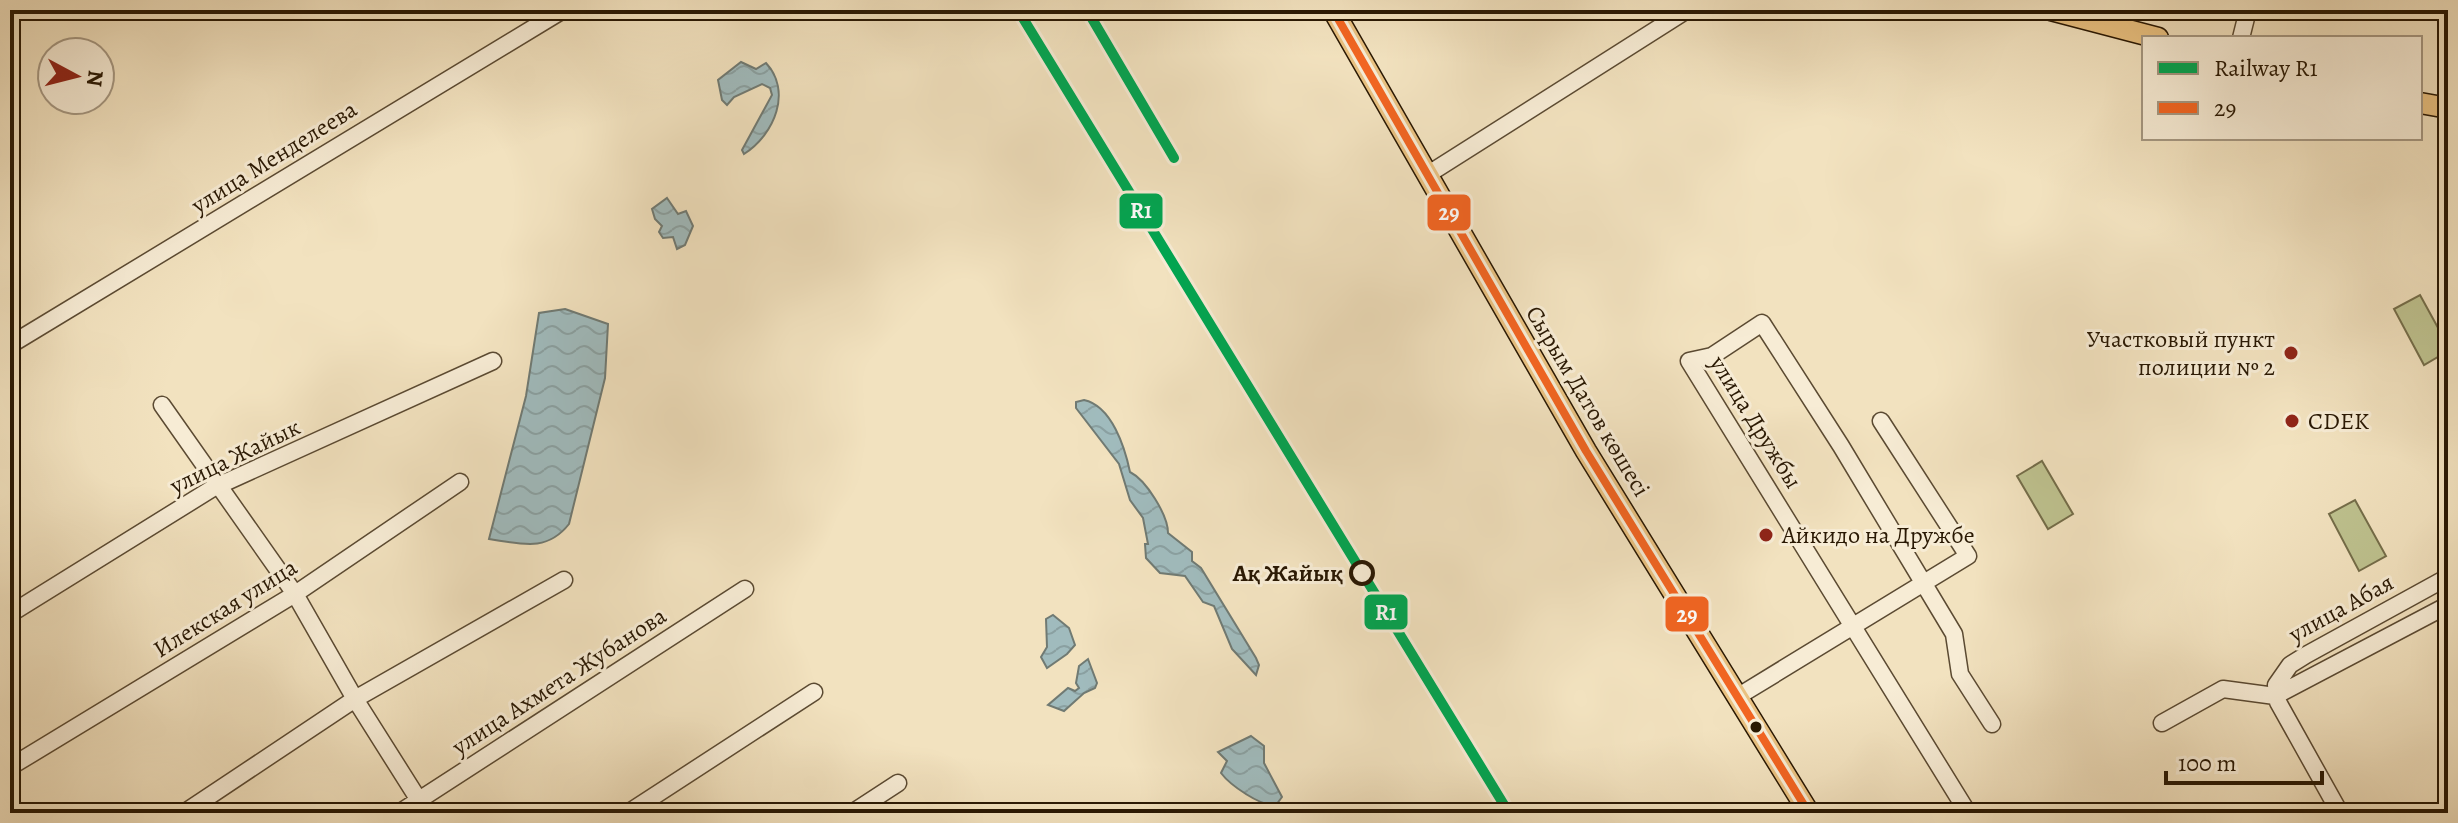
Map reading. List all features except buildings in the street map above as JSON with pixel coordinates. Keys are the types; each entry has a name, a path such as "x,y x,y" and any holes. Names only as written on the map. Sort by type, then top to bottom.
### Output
{"main road":[{"name":"Сырым Датов көшесі","path":"1333,10 1586,451 1809,813"},
{"path":"2051,10 2150,36"},
{"path":"2422,103 2448,108"}],"street":[{"name":"улица Менделеева","path":"10,345 563,10"},
{"path":"1427,175 1687,10"},
{"path":"2242,36 2248,10"},
{"name":"улица Дружбы","path":"1968,813 1689,361 1712,356 1762,323 1841,446 1954,634 1960,674 1992,724"},
{"name":"улица Жайык","path":"10,614 219,486 493,361"},
{"path":"162,405 295,594 355,699 423,806"},
{"path":"1737,697 1968,556 1881,421"},
{"name":"Илекская улица","path":"10,767 295,594 460,482"},
{"name":"улица Абая","path":"2275,696 2276,685 2290,665 2448,577"},
{"path":"184,813 355,699 564,580"},
{"name":"улица Ахмета Жубанова","path":"399,813 423,806 745,589"},
{"name":"улица Абая","path":"2275,696 2448,605"},
{"path":"2162,723 2223,689 2275,696 2340,813"},
{"path":"628,813 814,692"},
{"path":"852,813 898,783"}],"green space":[{"path":"2420,295 2448,346 2448,351 2424,365 2394,309"},
{"path":"2042,461 2073,514 2048,529 2017,476"},
{"path":"2355,500 2386,556 2359,571 2329,514"}],"water":[{"path":"741,62 756,69 766,63 774,74 779,99 764,135 744,154 742,150 772,95 770,88 762,84 734,97 727,105 722,100 718,80"},
{"path":"667,198 678,214 686,211 693,226 685,245 677,249 673,237 663,238 659,232 662,226 655,219 652,209"},
{"path":"565,309 608,324 605,378 569,524 552,539 533,544 489,539 526,396 539,313"},
{"path":"1084,400 1094,404 1110,419 1121,440 1130,472 1143,482 1155,499 1168,533 1192,552 1192,561 1201,568 1256,658 1259,665 1256,675 1232,649 1214,606 1203,602 1185,576 1160,573 1146,558 1145,544 1148,544 1143,518 1130,500 1119,464 1076,408 1076,402"},
{"path":"1053,615 1069,628 1075,645 1047,668 1041,657 1047,647 1046,619"},
{"path":"1088,659 1097,683 1095,688 1084,693 1064,711 1048,705 1068,688 1075,691 1079,688 1076,683 1079,666"},
{"path":"1251,736 1264,746 1264,763 1282,797 1276,805 1262,803 1246,794 1221,773 1227,761 1218,752"}],"rail line":[{"name":"R1","path":"1018,10 1509,813"},
{"name":"R1","path":"1087,10 1174,158"}],"transit line":[{"name":"29","path":"1333,10 1586,451 1809,813"}],"place":[{"name":"Участковый пункт полиции № 2","path":"2291,353"},
{"name":"CDEK","path":"2292,421"},
{"name":"Айкидо на Дружбе","path":"1766,535"},
{"name":"Ақ Жайық","path":"1362,573"}]}
